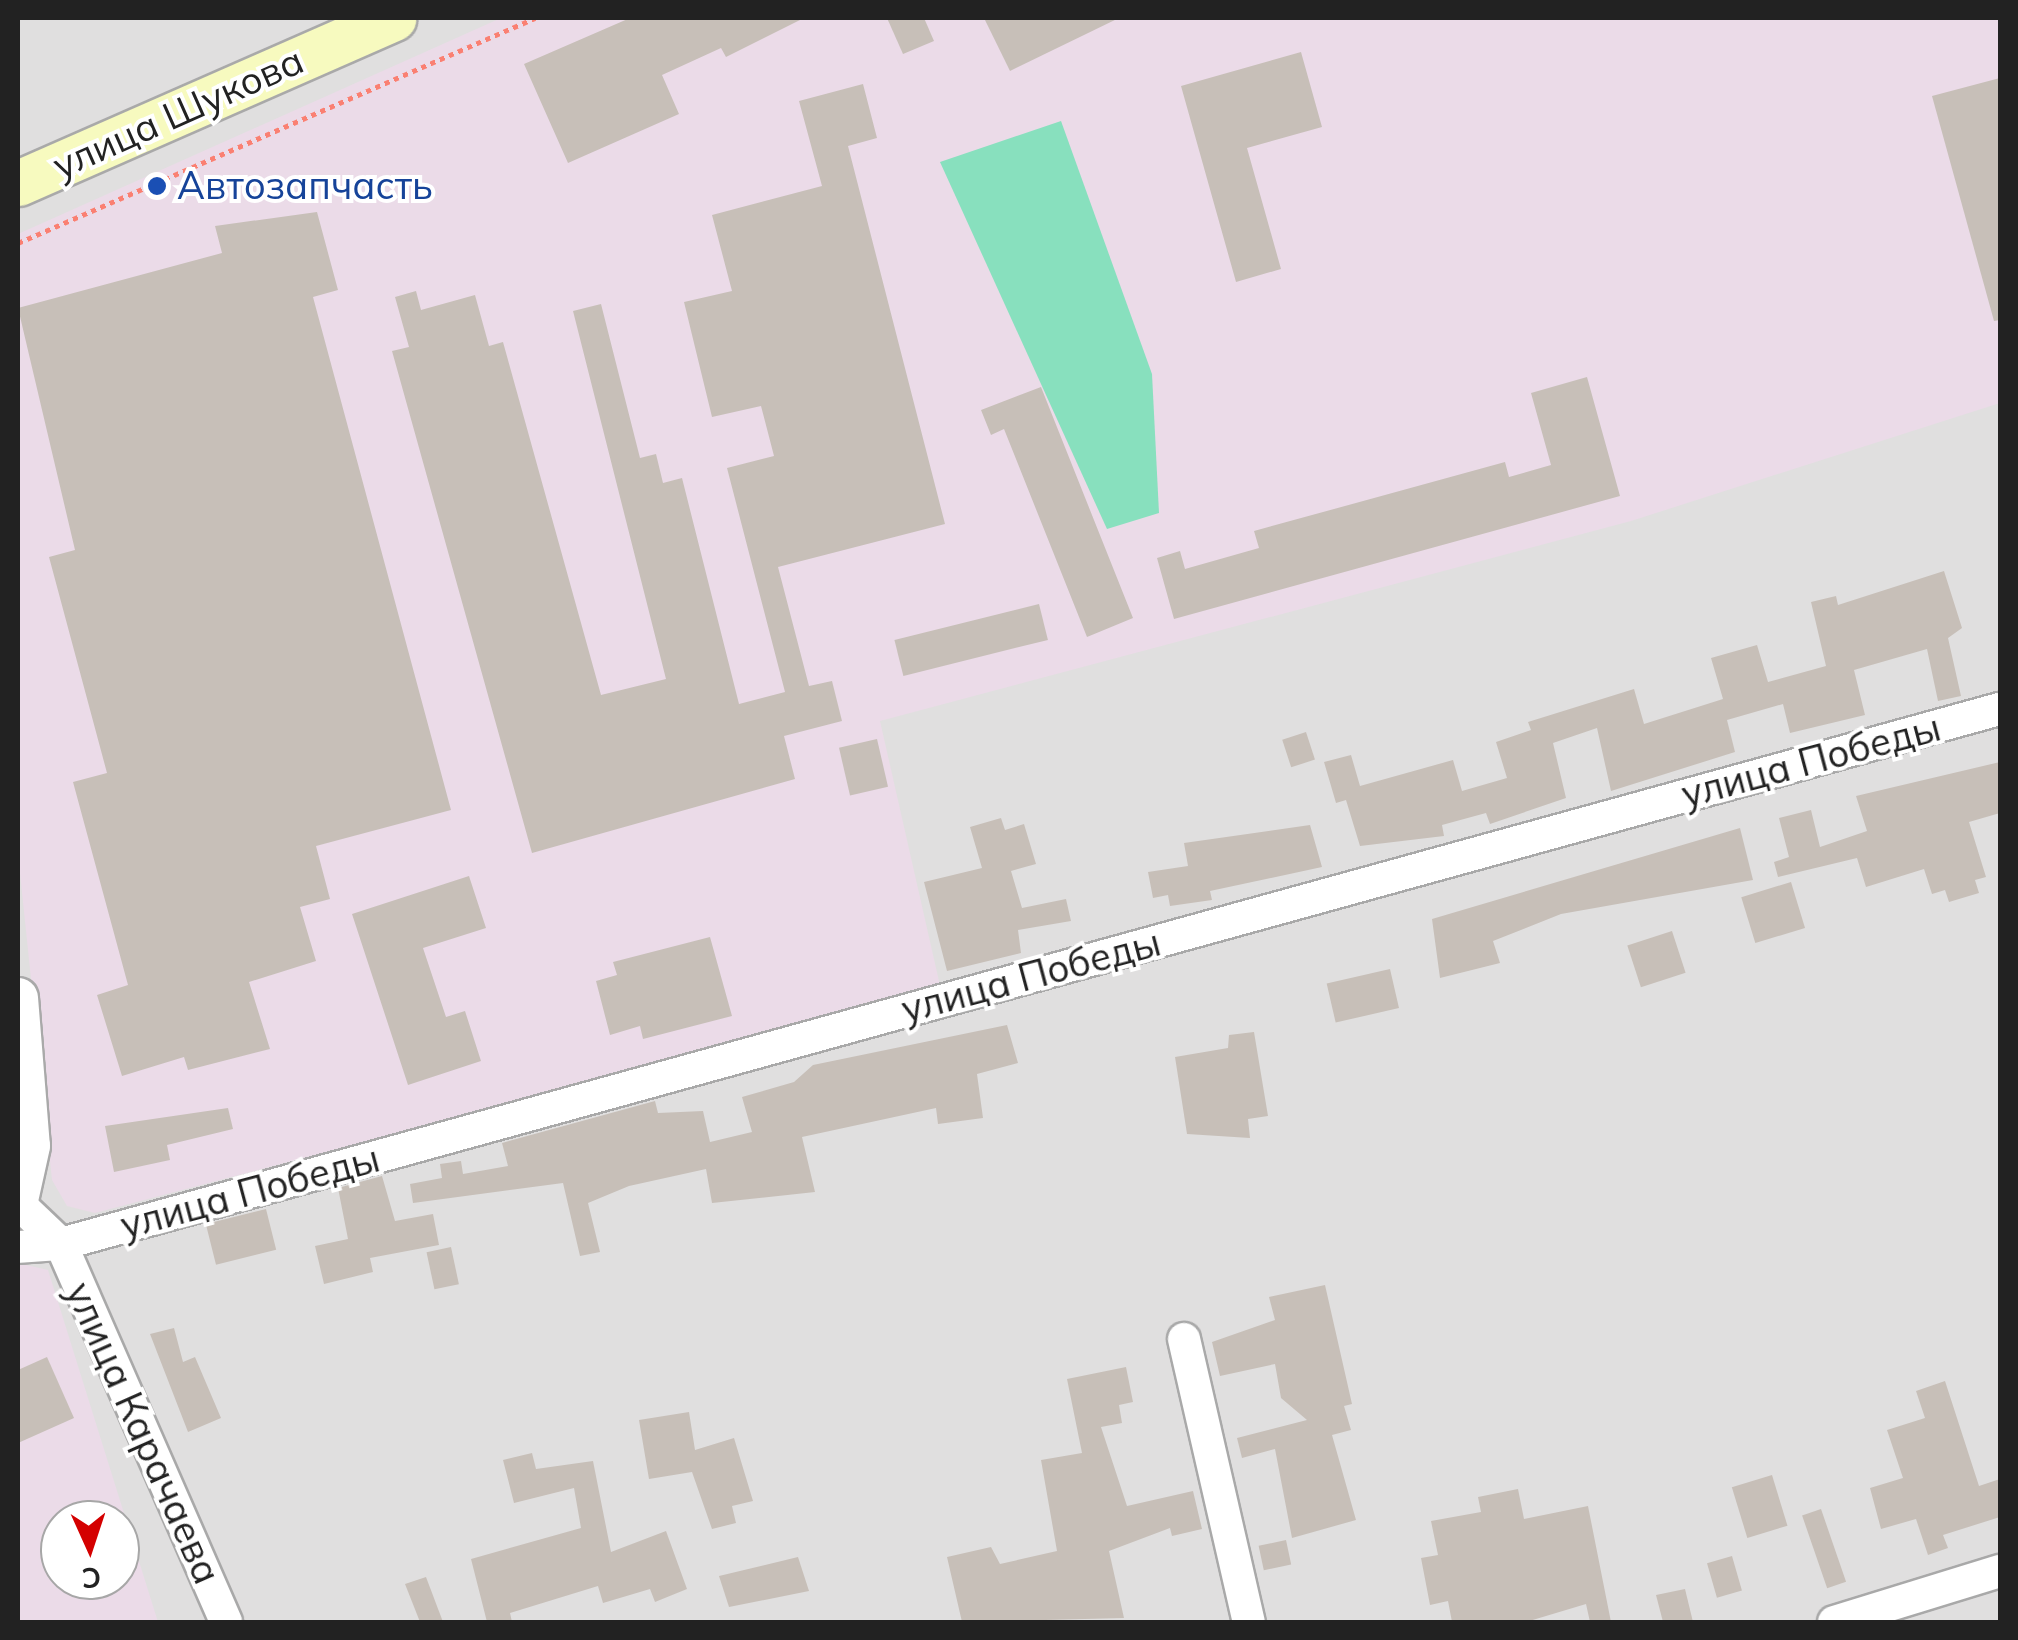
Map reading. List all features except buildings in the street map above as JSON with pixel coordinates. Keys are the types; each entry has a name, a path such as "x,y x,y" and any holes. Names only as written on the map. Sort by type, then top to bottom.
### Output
{"main road":[{"name":"улица Шукова","path":"18,183 393,18"}],"street":[{"name":"улица Победы","path":"18,1247 60,1244 2000,709"},
{"path":"18,998 30,1146 18,1202 60,1244"},
{"name":"улица Карачаева","path":"60,1244 226,1622"},
{"path":"1184,1340 1249,1622"},
{"path":"1834,1622 2000,1571"}],"path":[{"path":"18,244 535,18"}],"shaded area":[{"path":"18,18 2000,18 2000,1622 18,1622"},
{"name":"Автозапчасть","path":"501,18 2000,18 2000,403 1631,521 880,721 941,990 95,1213 67,1206 52,1180 18,854 18,234"},
{"path":"18,1263 48,1270 120,1500 40,1500 40,1600 140,1600 140,1564 158,1622 18,1622"}],"green space":[{"path":"1061,121 1152,374 1159,513 1107,529 940,162"}],"place":[{"name":"Автозапчасть","path":"157,186"}]}
